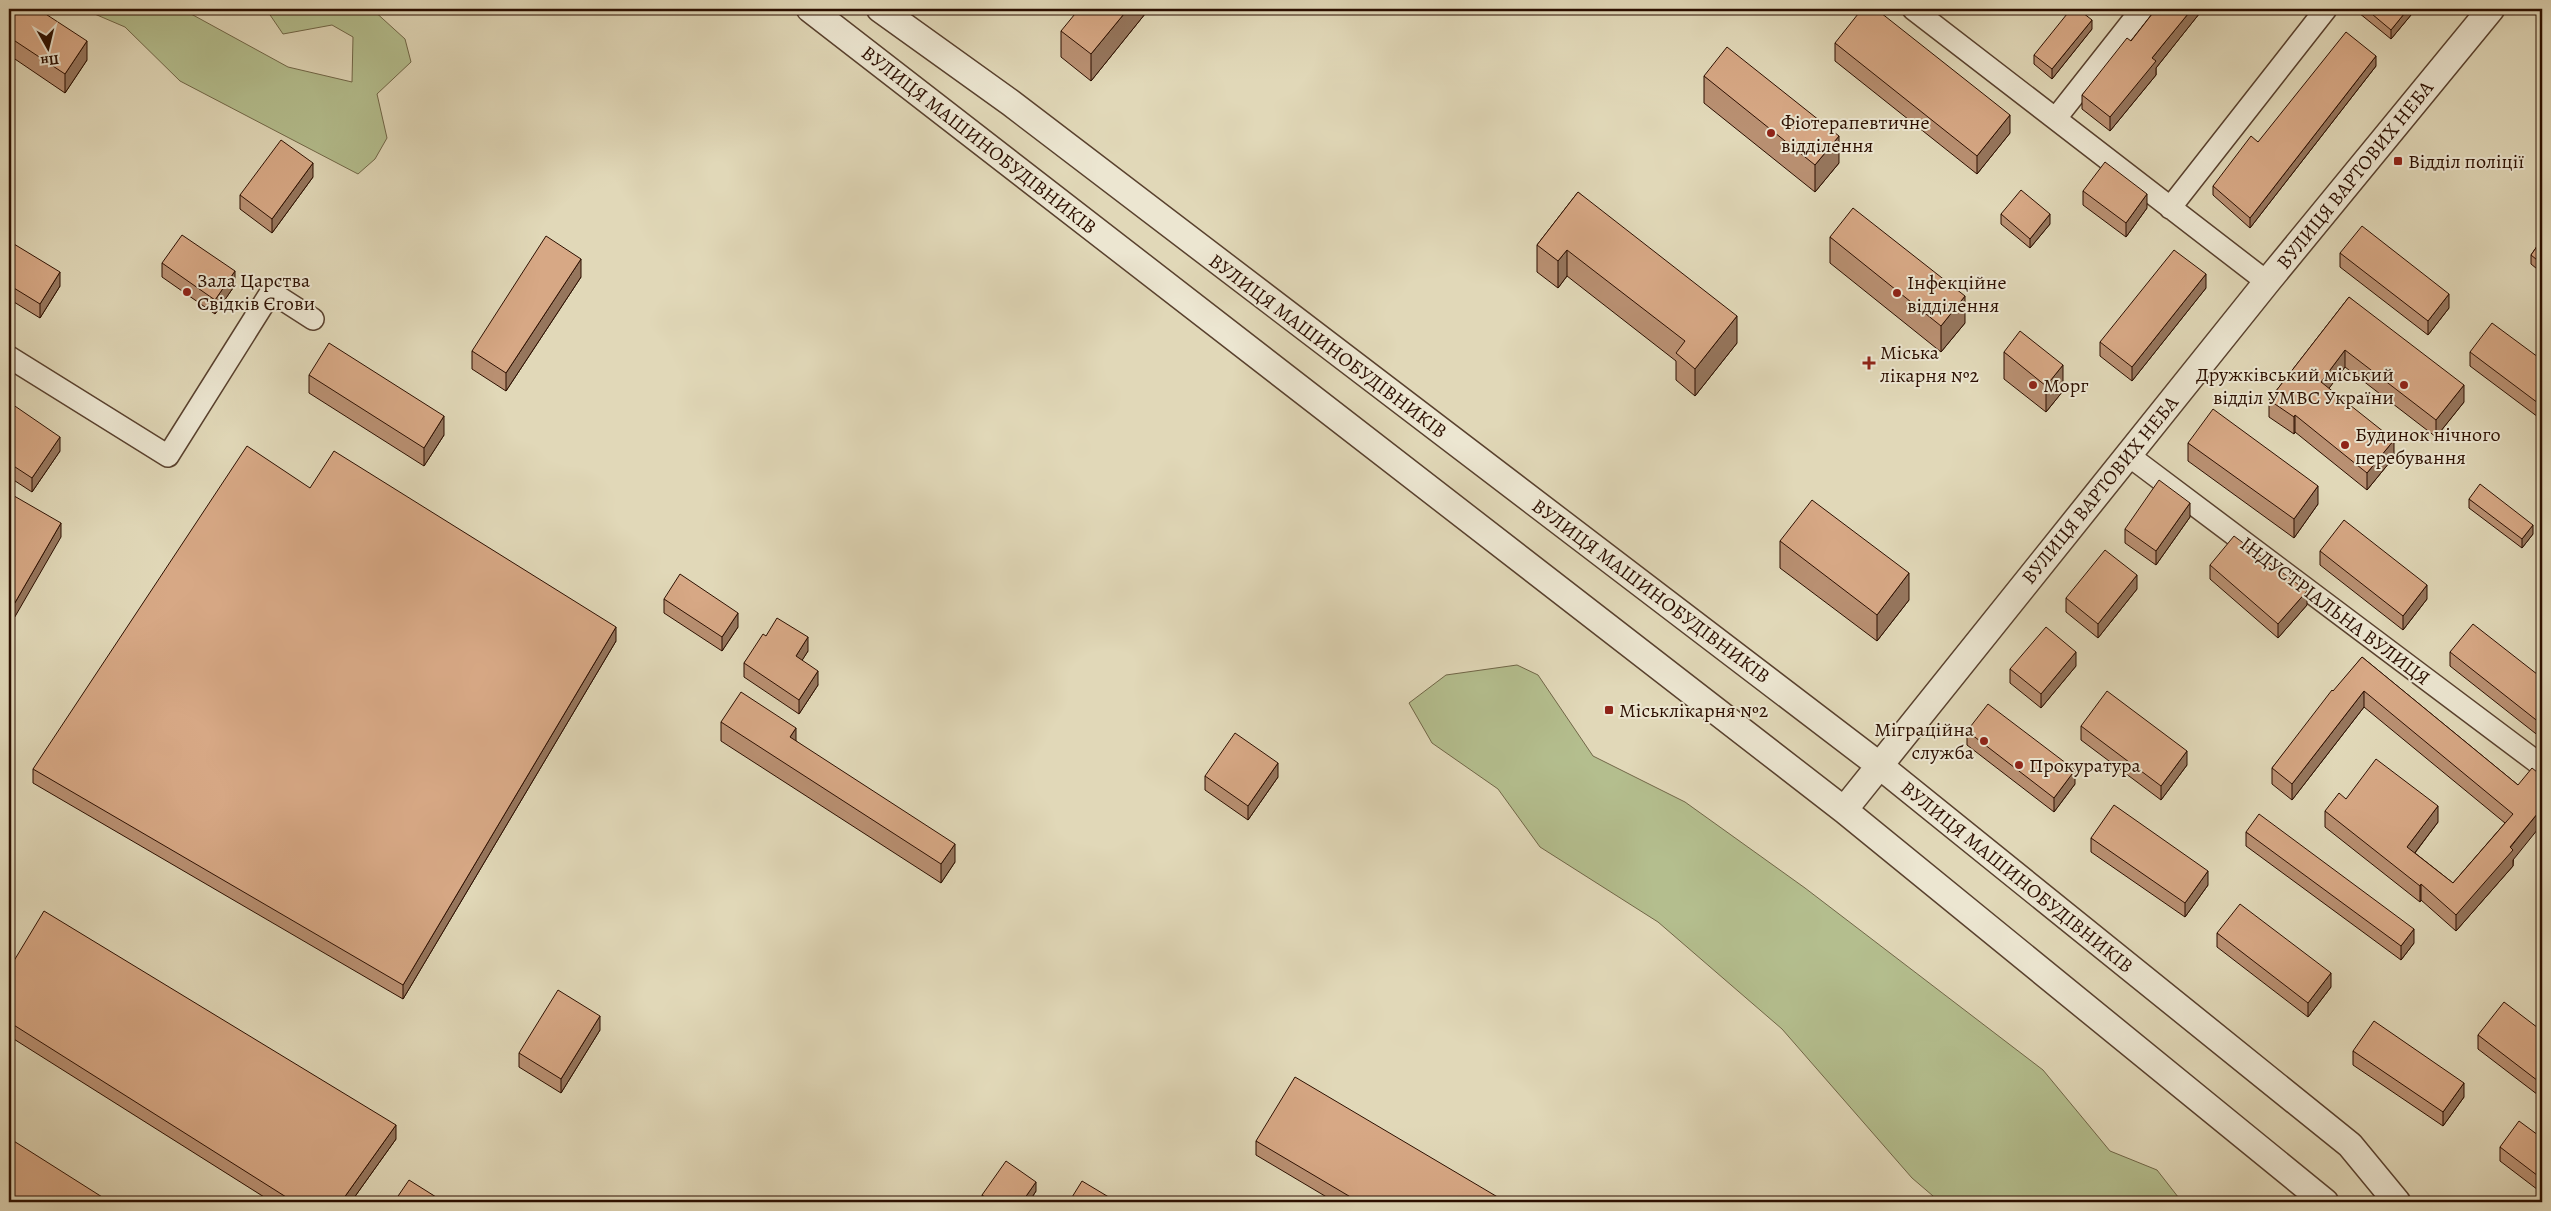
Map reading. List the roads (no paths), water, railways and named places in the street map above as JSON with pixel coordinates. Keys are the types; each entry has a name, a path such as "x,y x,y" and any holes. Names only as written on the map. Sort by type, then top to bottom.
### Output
{"street":[{"name":"ВУЛИЦЯ МАШИНОБУДІВНИКІВ","path":"810,9 1844,810 2325,1202"},
{"name":"ВУЛИЦЯ МАШИНОБУДІВНИКІВ","path":"880,9 1011,103 1879,765 2350,1145 2397,1202"},
{"path":"1913,9 2267,282"},
{"path":"2056,118 2142,9"},
{"path":"2170,208 2326,9"},
{"name":"ВУЛИЦЯ ВАРТОВИХ НЕБА","path":"1844,810 2267,282 2491,9"},
{"path":"9,357 168,456 271,292 313,319"},
{"name":"ІНДУСТРІАЛЬНА ВУЛИЦЯ","path":"2128,455 2542,766"}],"place":[{"name":"Фіотерапевтичне відділення","path":"1771,133"},
{"name":"Відділ поліції","path":"2398,161"},
{"name":"Зала Царства Свідків Єгови","path":"187,292"},
{"name":"Інфекційне відділення","path":"1897,293"},
{"name":"Міська лікарня №2","path":"1869,363"},
{"name":"Морг","path":"2033,385"},
{"name":"Дружківський міський відділ УМВС України","path":"2404,385"},
{"name":"Будинок нічного перебування","path":"2345,445"},
{"name":"Міськлікарня №2","path":"1609,710"},
{"name":"Міграційна служба","path":"1984,741"},
{"name":"Прокуратура","path":"2019,765"}]}
